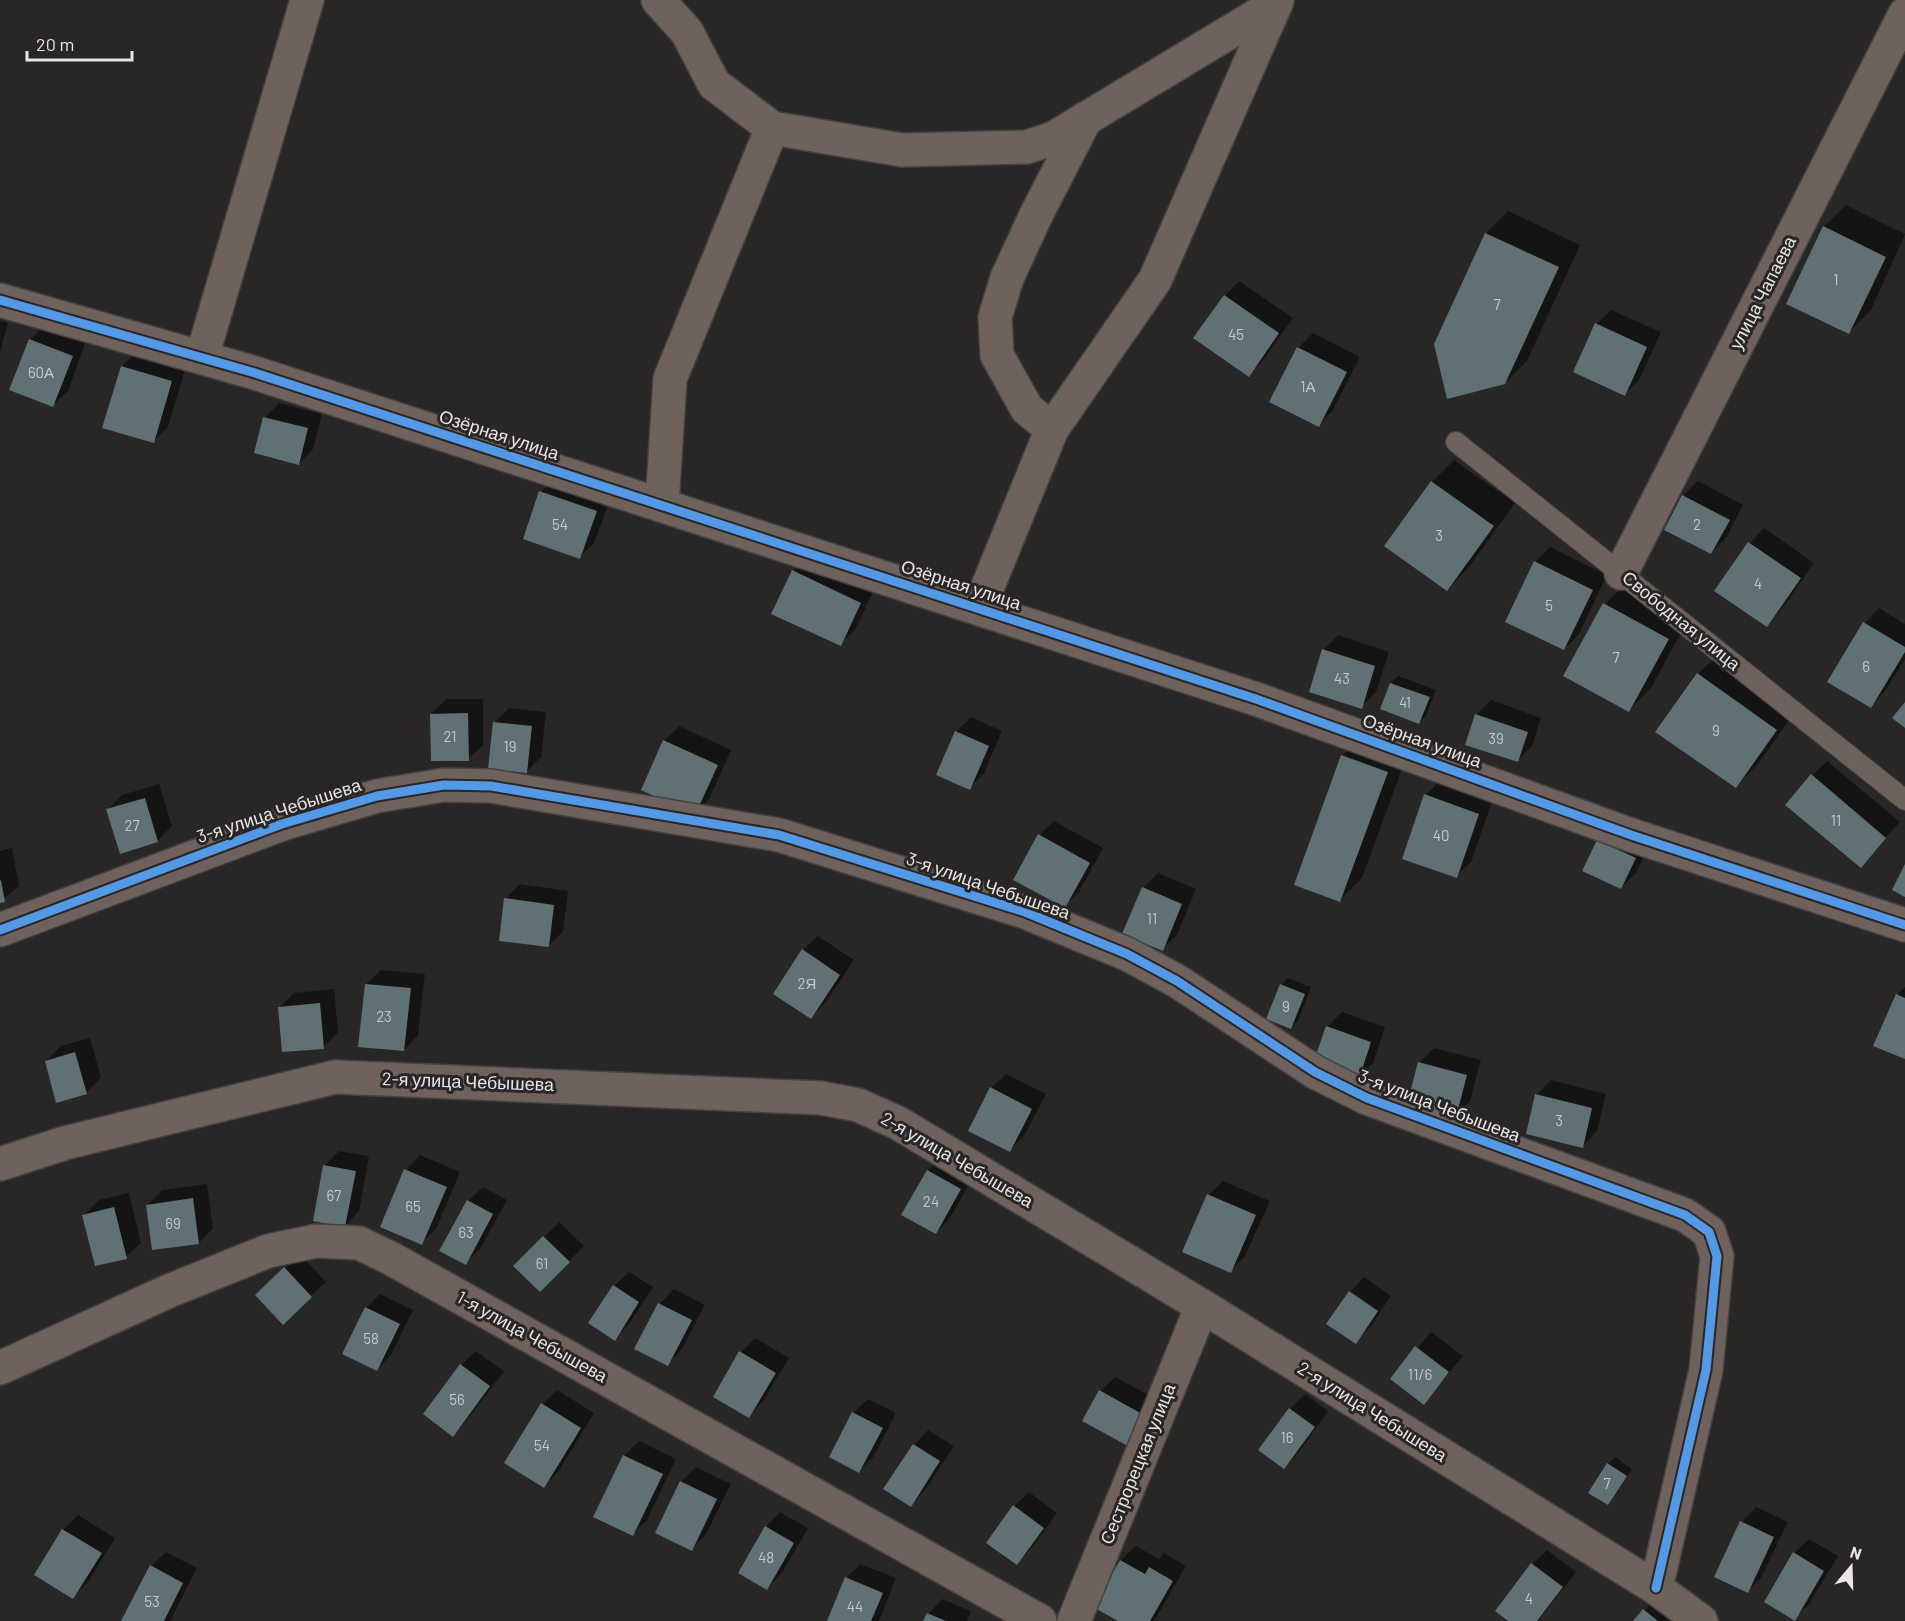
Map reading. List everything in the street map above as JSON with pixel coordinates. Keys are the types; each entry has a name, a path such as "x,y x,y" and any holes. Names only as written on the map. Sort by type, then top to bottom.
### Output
{"street":[{"path":"202,357 308,0"},
{"path":"658,0 687,32 714,84 772,128 902,150 1027,147 1054,138 1277,2"},
{"path":"979,608 1052,429 1155,280 1277,2"},
{"name":"улица Чапаева","path":"1621,573 1905,14"},
{"path":"1052,429 1027,409 997,355 995,317 1007,278 1036,215 1086,118"},
{"path":"662,505 670,379 772,128"},
{"name":"Озёрная улица","path":"0,300 202,357 979,608 1256,699 1631,834 1905,925"},
{"name":"3-я улица Чебышева","path":"0,930 282,824 377,796 444,785 491,786 779,835 1024,912 1147,965 1177,981 1315,1072 1367,1098 1685,1215 1709,1232 1717,1256 1706,1370 1656,1588"},
{"name":"2-я улица Чебышева","path":"0,1164 65,1143 335,1077 821,1098 858,1105 898,1123 1202,1306 1656,1588 1701,1621"},
{"name":"1-я улица Чебышева","path":"0,1368 169,1291 268,1251 316,1241 359,1243 392,1258 1040,1621"},
{"name":"Сестрорецкая улица","path":"1074,1621 1202,1306"}],"lane":[{"name":"Свободная улица","path":"1456,442 1905,800"}],"building":[{"path":"1823,226 1886,257 1849,334 1786,304"},
{"path":"1485,233 1559,267 1505,384 1447,399 1434,344"},
{"path":"1224,295 1279,333 1249,377 1193,338"},
{"path":"1595,323 1647,347 1625,396 1573,372"},
{"path":"29,339 73,356 53,407 9,390"},
{"path":"1297,347 1347,372 1319,427 1269,402"},
{"path":"121,366 172,381 154,443 102,428"},
{"path":"263,417 308,428 299,465 254,453"},
{"path":"1431,481 1494,526 1447,591 1384,546"},
{"path":"539,491 597,511 580,559 523,539"},
{"path":"1682,495 1730,520 1711,554 1664,530"},
{"path":"1748,542 1801,578 1767,627 1714,591"},
{"path":"1534,561 1593,590 1564,650 1505,622"},
{"path":"792,570 861,603 841,646 771,614"},
{"path":"1603,603 1669,639 1629,712 1563,676"},
{"path":"1863,622 1905,647 1905,652 1871,708 1827,682"},
{"path":"1322,649 1375,666 1362,709 1309,692"},
{"path":"1697,673 1777,730 1736,788 1655,732"},
{"path":"1390,683 1430,697 1419,724 1380,709"},
{"path":"1905,702 1905,728 1892,718"},
{"path":"468,713 469,761 431,761 430,714"},
{"path":"1475,714 1528,732 1518,762 1465,745"},
{"path":"493,722 532,726 527,773 488,769"},
{"path":"955,731 989,746 970,790 936,775"},
{"path":"663,740 718,765 695,815 641,790"},
{"path":"1341,755 1388,772 1340,902 1294,885"},
{"path":"1811,774 1886,838 1861,868 1785,805"},
{"path":"1424,794 1479,814 1457,878 1402,859"},
{"path":"145,798 158,842 120,854 106,809"},
{"path":"1038,834 1090,863 1065,908 1013,880"},
{"path":"1597,840 1636,858 1621,889 1582,871"},
{"path":"1905,864 1905,897 1892,890"},
{"path":"0,881 5,902 0,903"},
{"path":"1142,887 1182,904 1163,951 1122,934"},
{"path":"504,898 554,905 549,947 499,941"},
{"path":"802,949 840,975 811,1019 773,994"},
{"path":"365,984 411,988 404,1051 358,1047"},
{"path":"1280,984 1305,994 1291,1029 1266,1019"},
{"path":"1896,994 1905,998 1905,1059 1873,1046"},
{"path":"320,1003 324,1049 282,1052 278,1007"},
{"path":"1326,1026 1371,1042 1359,1079 1313,1063"},
{"path":"75,1052 87,1094 56,1103 45,1061"},
{"path":"1418,1062 1467,1075 1456,1117 1407,1104"},
{"path":"990,1087 1032,1109 1010,1152 968,1131"},
{"path":"1535,1094 1592,1108 1583,1148 1526,1134"},
{"path":"323,1165 356,1171 345,1227 313,1221"},
{"path":"404,1169 447,1187 422,1245 380,1227"},
{"path":"927,1170 961,1189 936,1234 901,1215"},
{"path":"1207,1194 1256,1215 1231,1273 1182,1252"},
{"path":"193,1198 199,1244 152,1250 146,1205"},
{"path":"467,1200 493,1214 466,1265 439,1251"},
{"path":"114,1207 127,1259 95,1266 82,1215"},
{"path":"543,1236 570,1262 540,1292 513,1266"},
{"path":"284,1267 312,1297 283,1325 255,1295"},
{"path":"613,1285 639,1302 615,1341 588,1323"},
{"path":"1349,1291 1378,1311 1356,1344 1326,1324"},
{"path":"658,1303 692,1320 668,1366 634,1349"},
{"path":"365,1307 400,1324 377,1371 342,1354"},
{"path":"1415,1346 1449,1372 1424,1405 1390,1379"},
{"path":"739,1351 776,1373 749,1418 713,1397"},
{"path":"460,1364 490,1386 453,1437 423,1414"},
{"path":"1099,1390 1144,1415 1128,1446 1082,1421"},
{"path":"541,1403 581,1428 544,1488 504,1463"},
{"path":"1289,1408 1315,1427 1284,1469 1258,1450"},
{"path":"852,1412 883,1428 859,1473 829,1457"},
{"path":"913,1444 940,1461 911,1507 883,1489"},
{"path":"623,1455 663,1474 633,1536 593,1517"},
{"path":"1607,1463 1627,1476 1608,1505 1588,1493"},
{"path":"680,1481 717,1499 692,1551 655,1533"},
{"path":"1013,1505 1044,1528 1017,1565 986,1543"},
{"path":"1740,1521 1774,1537 1748,1593 1714,1577"},
{"path":"765,1526 794,1543 767,1590 738,1573"},
{"path":"62,1529 102,1553 73,1599 34,1575"},
{"path":"1793,1552 1824,1571 1795,1621 1764,1602"},
{"path":"1120,1560 1145,1574 1149,1567 1173,1581 1150,1621 1118,1621 1093,1607"},
{"path":"1531,1563 1563,1587 1537,1621 1508,1621 1495,1611"},
{"path":"150,1565 183,1583 164,1621 121,1621"},
{"path":"845,1577 883,1593 871,1621 827,1621"},
{"path":"1643,1609 1658,1621 1633,1621"},
{"path":"927,1613 946,1621 923,1621"}],"cycle path":[{"path":"0,300 255,373 1256,699 1631,835 1905,925"},
{"path":"0,930 282,824 377,796 444,785 491,786 779,835 1025,912 1127,954 1177,981 1315,1072 1367,1098 1685,1215 1709,1232 1717,1256 1706,1370 1656,1588"}]}
